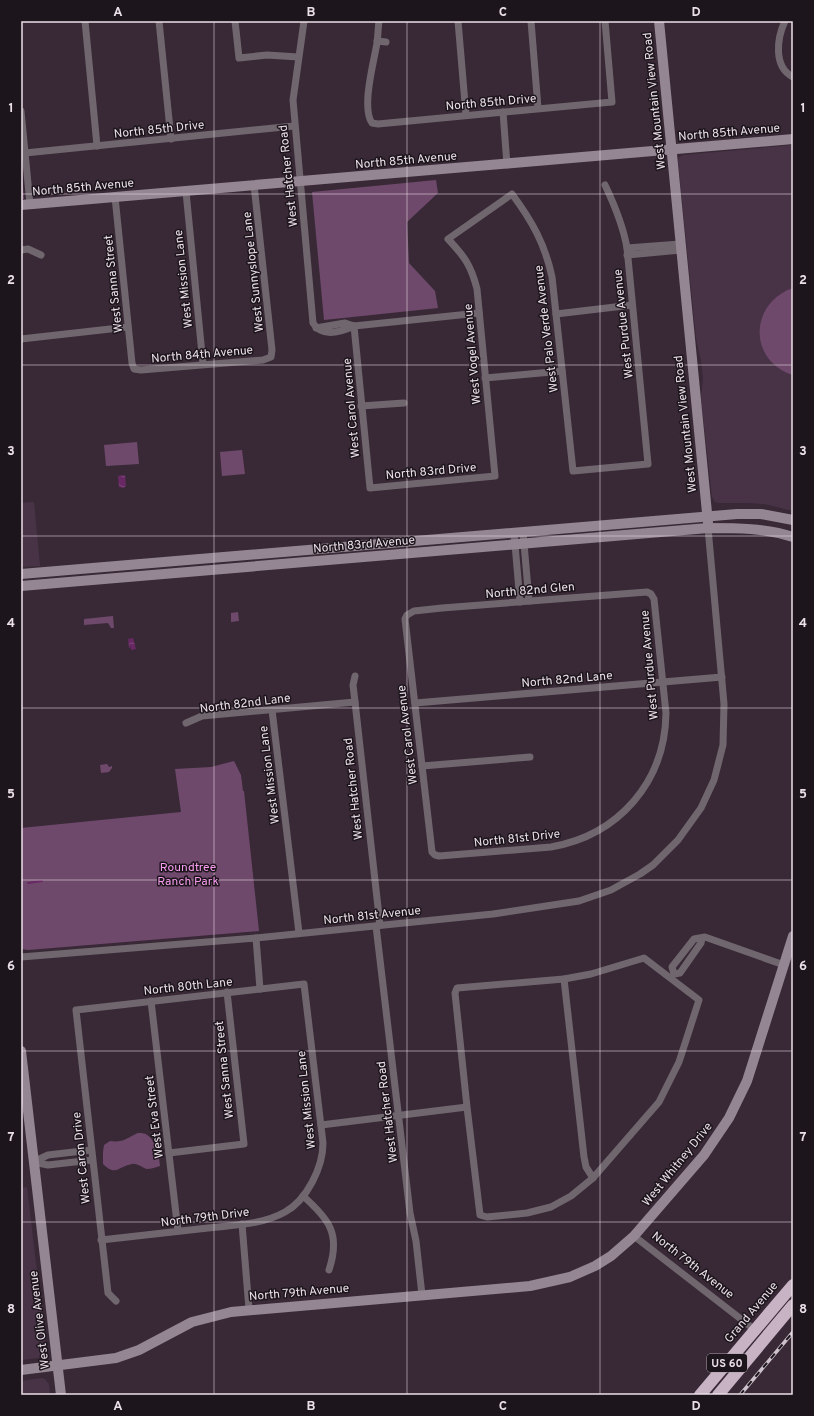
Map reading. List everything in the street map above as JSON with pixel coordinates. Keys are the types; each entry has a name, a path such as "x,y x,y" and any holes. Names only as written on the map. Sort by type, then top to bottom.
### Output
{"highway":[{"name":"Grand Avenue","path":"700,1395 793,1284"},
{"name":"US 60","path":"718,1395 793,1305"}],"street":[{"path":"85,21 97,146"},
{"path":"160,21 171,139"},
{"path":"235,21 239,58 267,54 298,57"},
{"name":"West Hatcher Road","path":"304,21 293,100 294,126 313,323 316,328 326,333 344,331 354,326"},
{"path":"379,21 377,41 386,42"},
{"path":"458,21 466,115"},
{"path":"531,21 538,108"},
{"name":"North 85th Drive","path":"377,41 368,89 369,119 372,123 612,102 605,21"},
{"name":"West Mountain View Road","path":"659,21 707,516 724,710 723,745 714,780 708,795 694,818"},
{"path":"785,21 778,41 779,57 784,71 793,77"},
{"path":"21,112 25,153 26,205"},
{"path":"503,112 506,164"},
{"name":"North 85th Drive","path":"25,153 294,126"},
{"name":"North 85th Avenue","path":"26,205 793,139"},
{"name":"West Sunnyslope Lane","path":"254,185 272,350 270,357"},
{"name":"West Purdue Avenue","path":"573,471 648,464 624,231 619,215 605,186"},
{"name":"West Mission Lane","path":"186,192 203,364"},
{"name":"West Vogel Avenue","path":"495,476 477,289 471,268 465,258 448,238 512,194"},
{"name":"West Palo Verde Avenue","path":"512,194 526,213 537,232 548,257 552,277 573,471"},
{"name":"West Sanna Street","path":"115,197 132,363 134,369"},
{"path":"627,251 681,247"},
{"path":"21,250 28,249 41,255"},
{"path":"556,314 632,305"},
{"path":"354,326 479,313"},
{"path":"21,339 128,326"},
{"name":"West Carol Avenue","path":"354,326 370,488"},
{"name":"North 84th Avenue","path":"134,369 140,370 262,360 270,357"},
{"path":"485,378 562,371"},
{"path":"361,406 404,403"},
{"name":"North 83rd Drive","path":"370,488 495,476"},
{"name":"North 83rd Avenue","path":"21,574 749,513 776,516 793,520"},
{"path":"776,516 781,524 783,534"},
{"name":"North 83rd Avenue","path":"21,586 708,528 750,528 793,537"},
{"path":"519,533 529,601"},
{"path":"520,545 520,602"},
{"path":"129,566 130,577"},
{"name":"North 82nd Glen","path":"410,613 414,610 647,592 651,594"},
{"name":"West Purdue Avenue","path":"648,780 664,742 666,728 666,713 654,599 651,594"},
{"name":"West Carol Avenue","path":"410,613 406,615 405,619 432,852 435,855"},
{"name":"West Hatcher Road","path":"356,676 353,685 378,925 410,1213 416,1241 422,1295"},
{"name":"North 82nd Lane","path":"414,702 722,677"},
{"name":"North 82nd Lane","path":"186,724 202,716 355,702"},
{"name":"West Mission Lane","path":"272,710 299,933"},
{"path":"422,766 530,757"},
{"name":"North 81st Drive","path":"435,855 439,856 551,847 569,843 590,835 621,814 640,794 648,780"},
{"name":"North 81st Avenue","path":"21,957 256,938 493,914 564,904 595,896 640,874 653,864 678,840 694,818"},
{"name":"West Whitney Drive","path":"587,1270 611,1256 634,1236 704,1155 729,1118 752,1067 793,936"},
{"path":"672,976 672,967 694,939 705,937 784,965"},
{"path":"256,938 260,988"},
{"path":"644,958 672,976 699,1000 679,1062 659,1102 593,1178 571,1196 551,1208 527,1213 487,1217 480,1215 467,1107 455,993 456,988 564,979 591,974 644,958"},
{"path":"564,979 584,1157 586,1167 593,1178"},
{"name":"West Mission Lane","path":"303,1196 314,1180 322,1158 323,1143 304,984"},
{"name":"North 80th Lane","path":"76,1010 304,984"},
{"name":"West Sanna Street","path":"169,1153 244,1144 227,992"},
{"name":"West Eva Street","path":"151,1001 178,1231"},
{"name":"West Caron Drive","path":"76,1010 108,1293 116,1301"},
{"name":"West Olive Avenue","path":"21,1051 61,1395"},
{"path":"322,1125 467,1107"},
{"path":"33,1162 48,1155 91,1150"},
{"path":"33,1162 48,1165 92,1160"},
{"path":"303,1196 319,1210 330,1225 333,1243 332,1260 329,1270"},
{"name":"North 79th Drive","path":"101,1240 260,1221 280,1214 293,1207 303,1196"},
{"path":"242,1224 250,1309"},
{"name":"North 79th Avenue","path":"634,1236 755,1330"},
{"name":"North 79th Avenue","path":"21,1370 116,1358 139,1350 192,1322 218,1314 250,1309 540,1285 570,1277 587,1270"}],"shaded area":[{"path":"793,145 793,511 764,504 719,503 715,502 712,497 701,398 703,379 696,338 678,161 679,157 683,155"},
{"path":"34,502 40,566 21,567 21,503"},
{"path":"27,1187 46,1348 43,1356 21,1360 21,1188"},
{"path":"42,1378 49,1384 50,1395 21,1395 21,1381"}],"green space":[{"path":"21,161 24,199 21,199"},
{"path":"436,180 438,193 407,222 409,263 435,291 438,308 324,320 312,192"},
{"path":"793,288 793,375 778,368 768,358 762,345 760,332 762,318 768,306 779,295"},
{"path":"137,442 139,464 106,466 104,445"},
{"path":"242,450 245,474 222,476 220,452"},
{"path":"238,612 239,621 231,622 231,613"},
{"path":"113,616 114,628 111,628 108,623 84,625 84,619"},
{"name":"Roundtree Ranch Park","path":"234,761 241,775 244,791 259,931 28,950 21,949 21,828 181,812 175,769 211,767"},
{"path":"107,764 109,767 112,766 112,768 109,772 101,773 100,765"},
{"path":"138,1133 146,1134 150,1137 155,1145 160,1166 147,1169 136,1164 132,1164 118,1170 111,1170 103,1164 104,1145 110,1141 125,1140"}],"water":[{"path":"125,475 126,486 123,488 119,487 118,476"},
{"path":"133,638 136,649 131,650 131,647 129,648 128,639"}],"waterway":[{"path":"28,883 42,881"}],"railway":[{"path":"740,1395 793,1332"}]}
